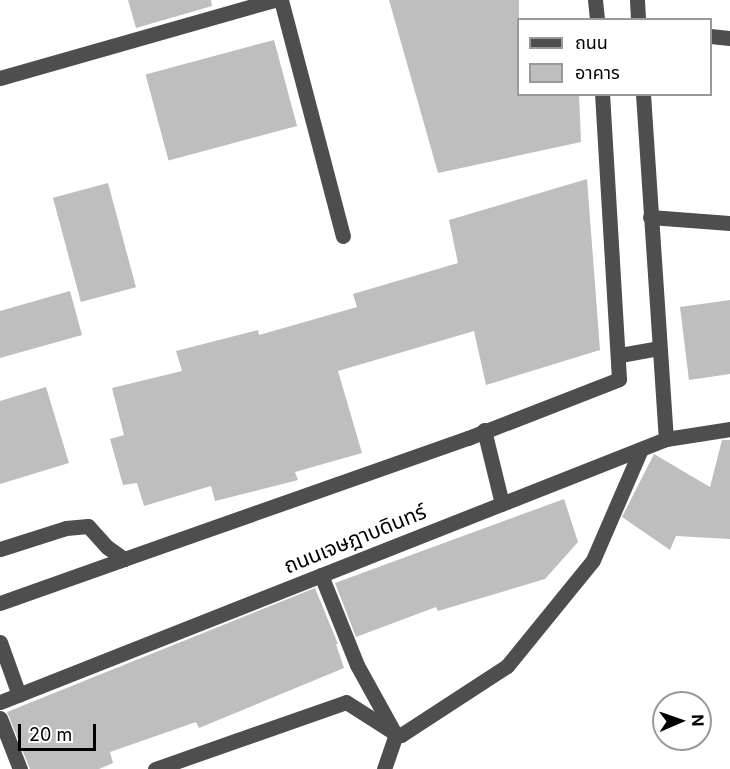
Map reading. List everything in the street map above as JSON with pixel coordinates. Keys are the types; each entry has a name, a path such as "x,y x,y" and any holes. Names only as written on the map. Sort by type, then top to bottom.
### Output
{"street":[{"path":"0,78 273,0"},
{"path":"281,0 343,236"},
{"path":"595,0 597,18"},
{"path":"637,0 638,18"},
{"path":"712,36 730,38"},
{"path":"0,603 620,379 602,96"},
{"path":"643,96 658,348 666,439"},
{"path":"650,217 730,223"},
{"path":"620,355 658,348"},
{"name":"ถนนเจษฎาบดินทร์","path":"0,702 666,439 730,429"},
{"path":"484,430 502,504"},
{"path":"155,769 346,702 401,735 507,666 593,560 641,449"},
{"path":"0,549 66,528 88,526 107,547 124,559"},
{"path":"321,575 357,665 396,734 384,769"},
{"path":"0,642 19,695"},
{"path":"0,718 20,769"}],"building":[{"path":"128,0 211,0 212,6 136,28"},
{"path":"389,0 519,0 517,96 579,96 581,142 438,173"},
{"path":"274,40 297,126 169,160 146,74"},
{"path":"587,179 600,350 486,385 474,331 338,371 362,453 295,472 298,480 215,501 211,486 144,506 137,483 123,485 110,439 124,435 112,388 182,371 176,351 258,330 259,335 357,307 353,294 458,263 449,220"},
{"path":"108,183 136,287 81,302 53,198"},
{"path":"70,291 82,335 0,358 0,311"},
{"path":"730,300 730,374 689,380 680,307"},
{"path":"46,387 69,463 0,484 0,401"},
{"path":"722,440 730,440 730,539 676,536 670,550 622,517 654,454 710,487"},
{"path":"564,499 578,542 545,579 438,611 436,607 356,637 335,583"},
{"path":"315,588 338,644 336,644 344,668 199,728 196,722 110,752 113,763 99,769 30,769 7,712"}]}
